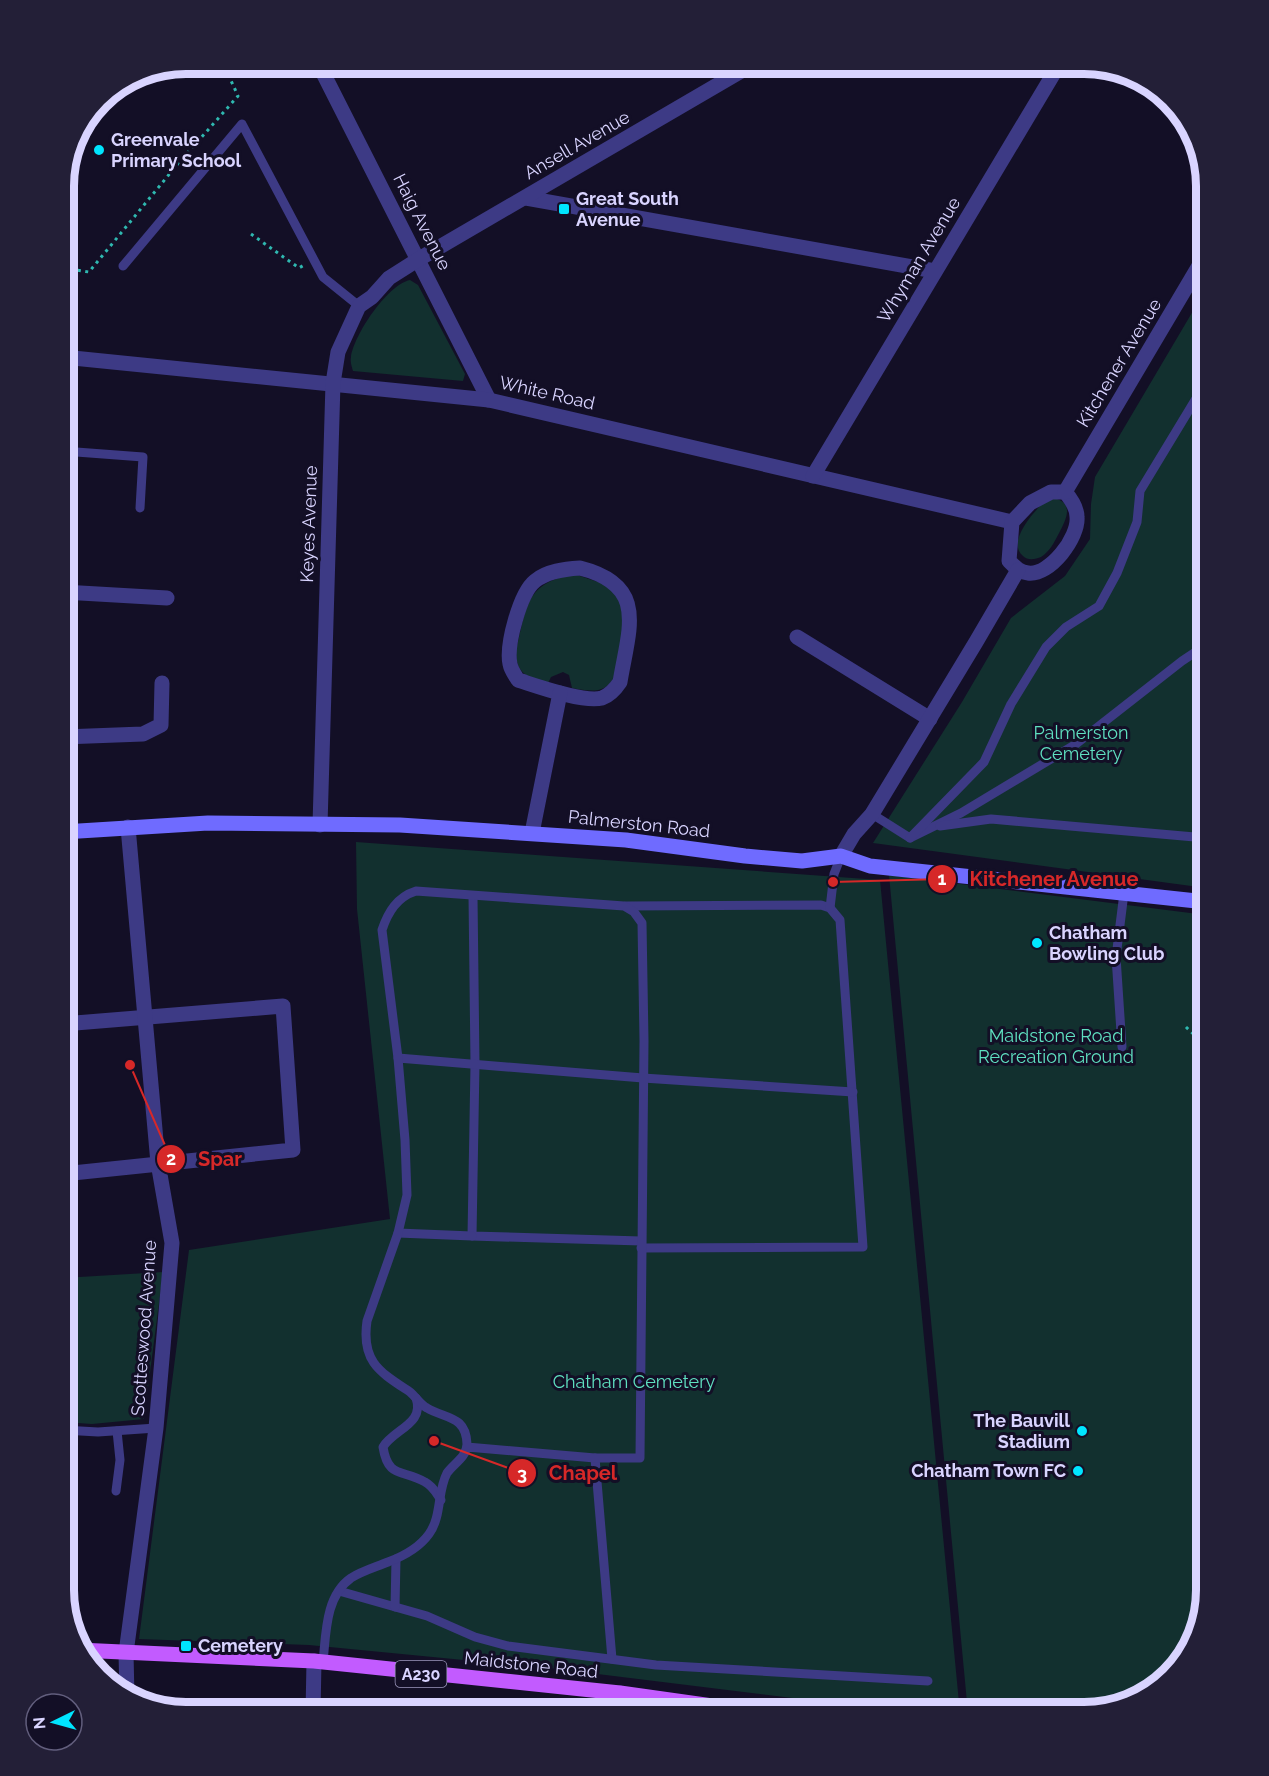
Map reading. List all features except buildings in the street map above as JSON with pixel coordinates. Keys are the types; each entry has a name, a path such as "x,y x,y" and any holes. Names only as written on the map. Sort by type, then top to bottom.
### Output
{"main road":[{"name":"Maidstone Road","path":"92,1651 319,1662 680,1702"}],"street":[{"name":"Haig Avenue","path":"324,74 489,400"},
{"name":"Ansell Avenue","path":"418,259 736,74"},
{"name":"Whyman Avenue","path":"813,476 1052,74"},
{"path":"526,198 934,271"},
{"name":"Keyes Avenue","path":"320,825 333,383 338,352 359,306 372,297 389,278 418,259"},
{"name":"Kitchener Avenue","path":"1065,492 1196,271"},
{"name":"White Road","path":"74,358 489,400 1012,522"},
{"path":"1051,492 1065,492 1078,518 1064,551 1040,572 1029,573 1018,570 1009,561 1012,522 1030,503 1051,492"},
{"path":"579,568 596,572 615,584 624,596 631,620 620,682 615,689 602,698 560,693 518,680 510,667 509,652 521,602 535,581 562,569 579,568"},
{"path":"841,856 854,834 872,814 1018,570"},
{"path":"74,593 167,598"},
{"path":"796,637 930,719"},
{"path":"74,736 143,734 161,725 162,683"},
{"path":"532,833 560,693"},
{"name":"Palmerston Road","path":"74,831 208,823 400,825 532,833 626,840 801,861 841,856 870,866 1196,901"},
{"name":"Scotteswood Avenue","path":"127,1686 126,1653 156,1428 172,1243 158,1163 128,827"},
{"path":"74,1023 283,1006 293,1150 74,1173"},
{"path":"314,1702 319,1662"},
{"path":"620,1694 620,1702"}],"lane":[{"path":"123,266 242,124 323,277 359,306"},
{"path":"910,838 984,762 1011,704 1046,647 1066,627 1099,606 1117,573 1137,522 1140,491 1196,399"},
{"path":"74,452 143,457 140,508"},
{"path":"910,838 935,827 1076,744 1196,652"},
{"path":"872,814 910,838"},
{"path":"935,827 991,819 1196,837"},
{"path":"830,908 834,874 841,856"},
{"path":"319,1662 327,1621 339,1591 350,1579 414,1550 430,1533 438,1516 447,1473 458,1462 467,1447 465,1431 457,1420 427,1408 374,1365 368,1352 365,1336 367,1321 398,1233 407,1195 398,1058 382,930 387,916 400,899 416,891 624,906 821,905 830,908 840,920 863,1247 641,1244 398,1233"},
{"path":"1122,1047 1116,957 1124,893"},
{"path":"472,1236 475,1064 473,896"},
{"path":"624,906 634,912 642,923"},
{"path":"467,1447 595,1458 640,1458 642,923 648,912 662,906"},
{"path":"398,1058 853,1092"},
{"path":"416,1397 419,1406 418,1415 389,1438 383,1447 385,1461 391,1470 424,1481 434,1488 441,1500"},
{"path":"74,1430 117,1431 156,1428"},
{"path":"116,1491 120,1460 117,1431"},
{"path":"595,1458 612,1659"},
{"path":"395,1607 396,1559"},
{"path":"339,1591 427,1616 475,1637 508,1646 656,1665 928,1681"}],"path":[{"path":"74,270 88,272 168,175 238,96 228,74"},
{"path":"251,234 299,268 315,261"},
{"path":"1186,1027 1196,1036"}],"green space":[{"path":"410,280 418,285 465,374 463,381 353,371 351,357 353,348 365,324 392,291"},
{"name":"Palmerston Cemetery","path":"1196,306 1196,887 873,843 962,702 1011,618 1065,576 1090,539 1091,504 1095,477"},
{"path":"1049,497 1063,502 1066,506 1064,522 1046,553 1039,558 1027,559 1018,550 1020,534 1037,509"},
{"path":"574,574 607,585 622,604 626,620 614,677 606,687 601,689 572,688 569,675 563,672 551,677 548,683 524,674 518,665 516,651 530,600 545,584"},
{"name":"Chatham Cemetery","path":"356,842 880,880 959,1702 825,1702 557,1669 309,1645 139,1639 189,1250 390,1219 357,909"},
{"name":"Maidstone Road Recreation Ground","path":"889,875 1196,914 1196,1590 1192,1619 1180,1646 1163,1670 1126,1694 1098,1702 967,1702"},
{"path":"163,1272 144,1419 92,1424 74,1423 74,1277"}],"place":[{"name":"Greenvale Primary School","path":"99,150"},
{"name":"Great South Avenue","path":"564,209"},
{"name":"Kitchener Avenue","path":"833,882"},
{"name":"Chatham Bowling Club","path":"1037,943"},
{"name":"Spar","path":"130,1065"},
{"name":"The Bauvill Stadium","path":"1082,1431"},
{"name":"Chapel","path":"434,1441"},
{"name":"Chatham Town FC","path":"1078,1471"},
{"name":"Cemetery","path":"186,1646"}]}
